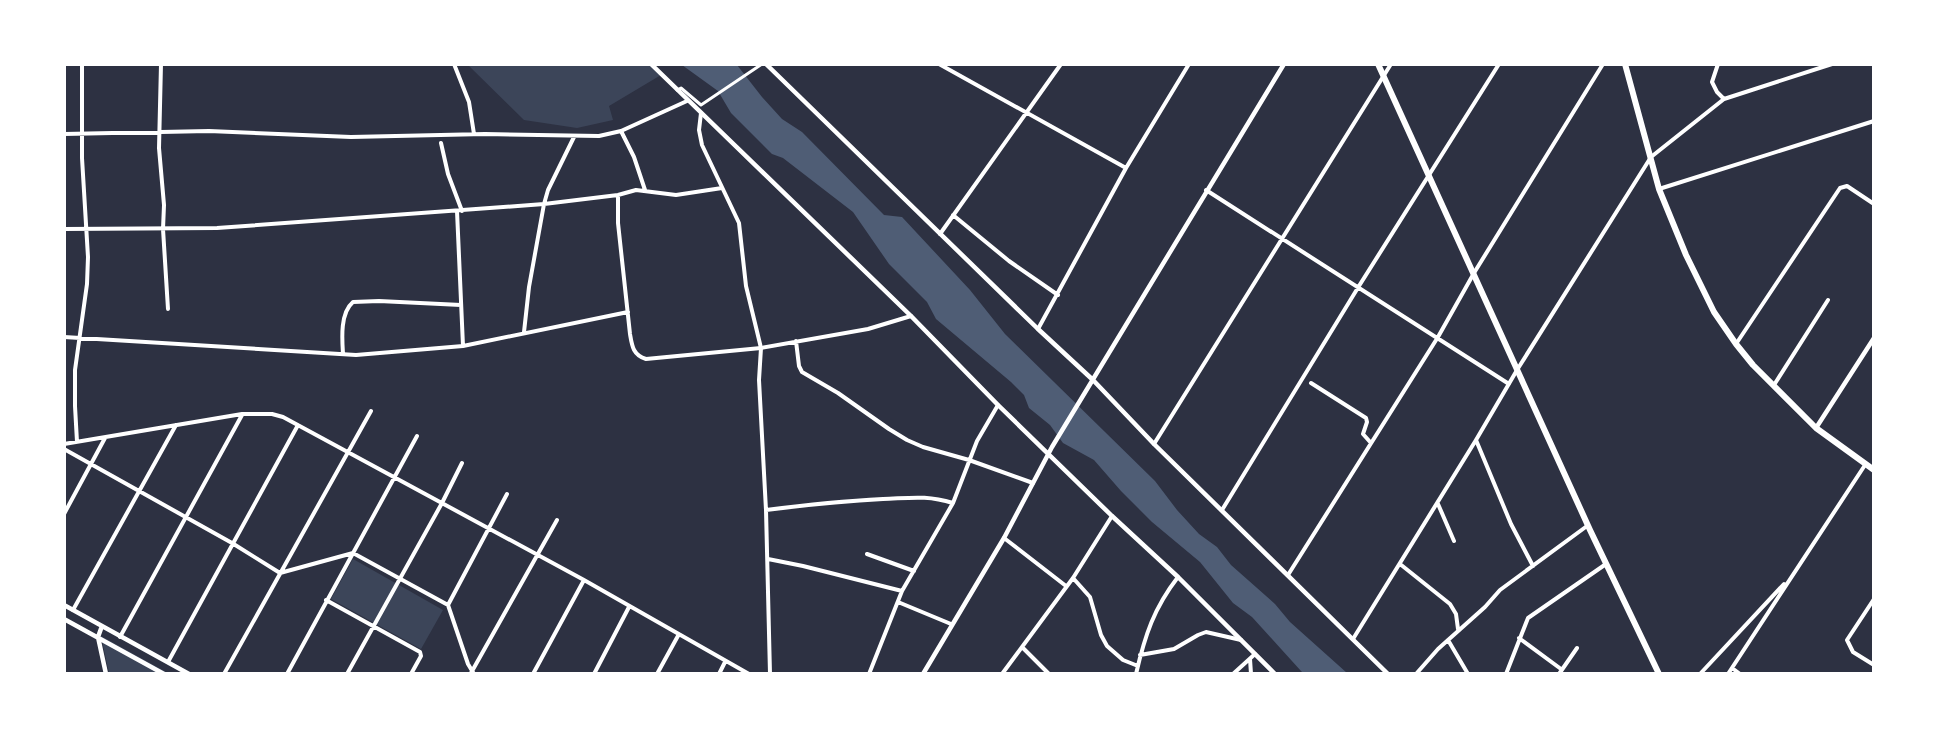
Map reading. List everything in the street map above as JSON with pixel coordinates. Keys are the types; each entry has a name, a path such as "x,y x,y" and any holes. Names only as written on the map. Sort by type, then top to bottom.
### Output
{"main road":[{"path":"1378,64 1588,525 1659,674"},
{"path":"1625,64 1659,189 1686,255 1714,312 1736,344 1773,386 1816,428 1874,470"}],"street":[{"path":"78,442 75,370 87,284 87,229 81,133 82,64"},
{"path":"161,64 159,132 168,309"},
{"path":"454,64 469,102 474,134"},
{"path":"651,64 1275,674"},
{"path":"677,91 681,88 701,105 764,64 1093,380 1154,444 1388,674"},
{"path":"939,64 1126,168"},
{"path":"940,234 1061,64"},
{"path":"1038,329 1126,168 1190,64"},
{"path":"924,674 951,624 971,595 1004,538 1048,453 1284,64"},
{"path":"1154,444 1391,64"},
{"path":"1222,510 1498,64"},
{"path":"1288,575 1438,337 1474,273 1603,64"},
{"path":"1718,64 1712,82 1724,99"},
{"path":"1353,639 1517,370 1651,157 1724,99 1832,64"},
{"path":"64,134 209,131 351,138 474,134 599,136 621,131 687,101"},
{"path":"701,113 700,137 739,223 746,286 761,348 759,380 768,559 770,674"},
{"path":"1659,189 1770,152 1873,123"},
{"path":"621,131 634,157 645,189"},
{"path":"525,332 529,287 544,204 548,190 574,137"},
{"path":"441,143 460,211 460,305 464,346"},
{"path":"1736,344 1840,188 1847,186 1874,204"},
{"path":"64,229 217,228 544,204 618,195 627,191 645,189 655,193 676,195 722,188"},
{"path":"1206,190 1509,384"},
{"path":"618,195 618,223 628,312 636,356 646,359 761,348 868,328 911,316"},
{"path":"953,215 976,236 1058,295"},
{"path":"1773,386 1828,300"},
{"path":"343,354 344,322 347,308 353,302 460,305"},
{"path":"64,337 343,354 412,352 464,346 628,312"},
{"path":"1816,428 1874,338"},
{"path":"796,341 799,366 806,375 838,393 907,440 1033,483"},
{"path":"1311,383 1366,418 1367,424 1363,434 1371,443"},
{"path":"868,674 902,591 953,503 977,441 998,405"},
{"path":"224,674 371,411"},
{"path":"64,444 242,414 272,414 283,417 584,580 749,674"},
{"path":"120,637 242,414"},
{"path":"73,610 176,425"},
{"path":"168,662 298,425"},
{"path":"287,674 417,436"},
{"path":"64,514 105,438"},
{"path":"1476,440 1511,524 1533,566"},
{"path":"64,448 232,543 280,573 353,554 448,605 472,673"},
{"path":"347,674 462,464"},
{"path":"1728,674 1865,465"},
{"path":"448,605 507,494"},
{"path":"766,510 915,496 953,503"},
{"path":"1438,503 1454,542"},
{"path":"1002,674 1073,578 1112,516"},
{"path":"472,673 557,520"},
{"path":"1416,674 1458,630 1509,583 1588,525"},
{"path":"1004,538 1066,586"},
{"path":"867,554 914,571"},
{"path":"768,559 902,591"},
{"path":"1400,564 1450,604 1456,614 1458,630"},
{"path":"1506,674 1525,623 1532,614 1606,564"},
{"path":"1136,674 1148,628 1155,612 1178,577"},
{"path":"1700,674 1791,577"},
{"path":"1073,578 1089,597 1098,629 1107,645 1124,660 1138,666"},
{"path":"533,674 584,580"},
{"path":"1874,599 1847,640 1853,652 1874,665"},
{"path":"326,600 421,653 411,674"},
{"path":"897,602 951,624"},
{"path":"64,606 189,674"},
{"path":"594,674 629,607"},
{"path":"64,618 164,674"},
{"path":"102,626 98,637 106,674"},
{"path":"1140,655 1174,650 1206,632 1242,640"},
{"path":"657,674 679,634"},
{"path":"1519,638 1560,671 1576,648"},
{"path":"1448,640 1468,674"},
{"path":"1023,648 1049,674"},
{"path":"1233,674 1256,653"},
{"path":"1250,658 1251,674"},
{"path":"719,674 725,662"},
{"path":"1732,668 1740,674"}],"shaded area":[{"path":"468,65 650,65 661,75 609,106 613,120 577,128 524,120"},
{"path":"682,65 737,65 782,119 802,132 884,215 902,217 970,290 1005,334 1155,481 1199,534 1217,547 1231,565 1347,673 1304,674 1252,617 1233,603 1200,562 1152,522 1094,460 1063,443 1050,425 1029,408 1024,395 1011,382 936,319 927,302 889,264 853,212 783,158 772,154 731,113 718,91"},
{"path":"353,559 443,610 421,649 331,599"},
{"path":"101,636 168,673 109,673"}]}
